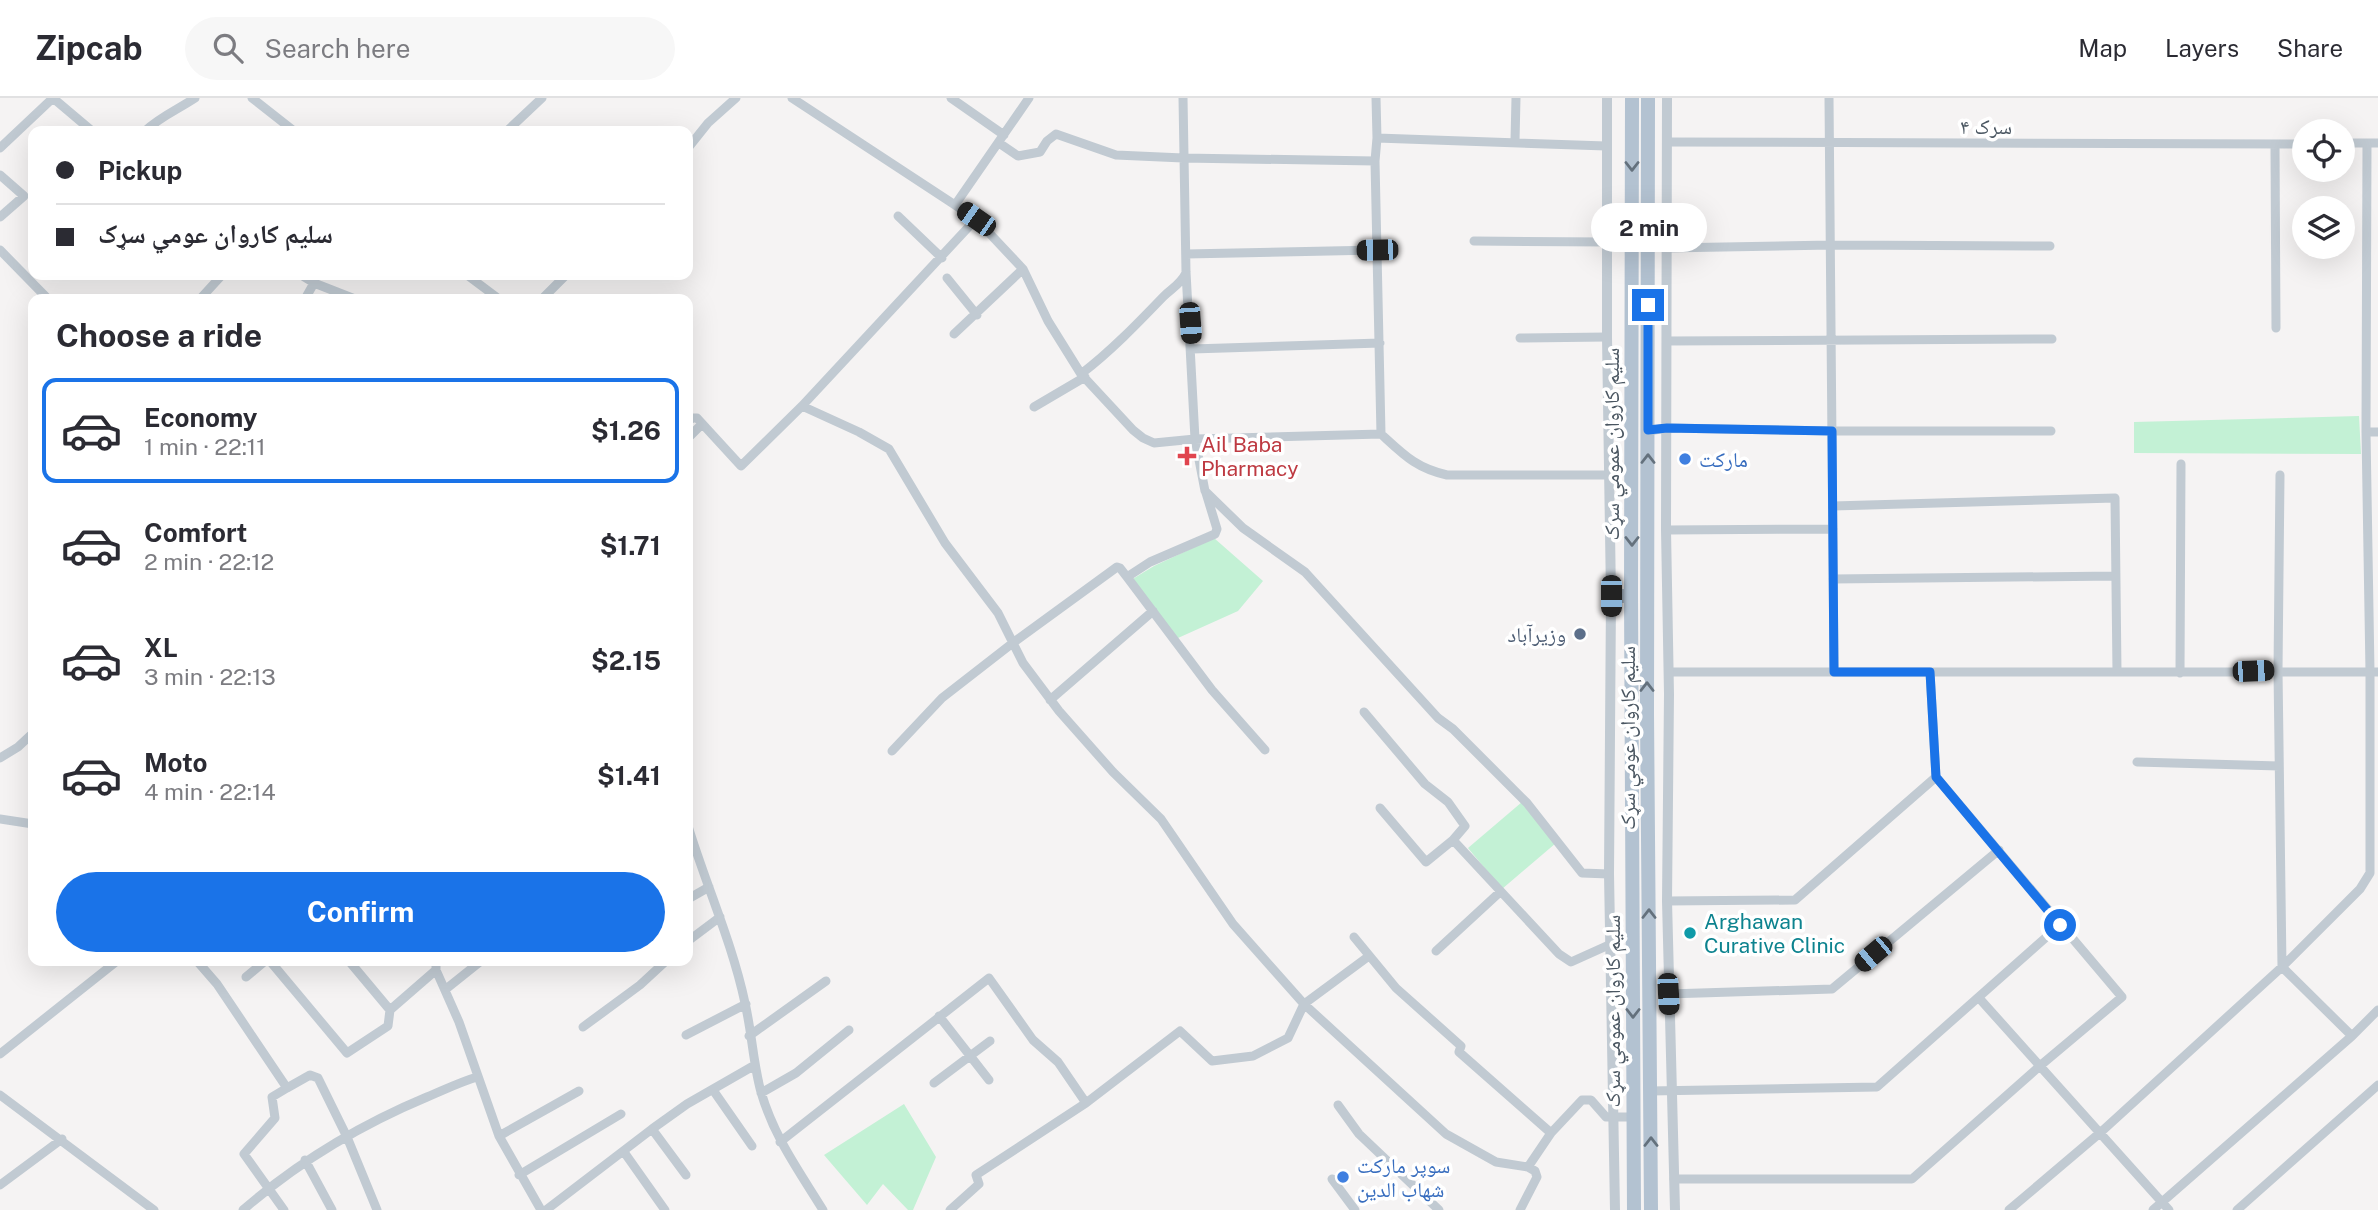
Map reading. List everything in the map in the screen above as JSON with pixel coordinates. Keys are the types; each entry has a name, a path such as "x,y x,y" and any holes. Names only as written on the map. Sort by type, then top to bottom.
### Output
{"main road":[{"name":"سلیم کاروان عمومي سړک","path":"1632,98 1634,1210"},
{"name":"سلیم کاروان عومي سړک","path":"1648,98 1647,714 1651,1210"},
{"path":"1611,596 1631,596"},
{"path":"1632,712 1647,714"}],"street":[{"path":"0,148 53,98 86,126"},
{"path":"151,126 165,114 174,112 195,98"},
{"path":"252,98 287,126"},
{"path":"512,126 542,98"},
{"path":"693,142 708,123 736,98"},
{"path":"792,98 976,219 1023,270 1048,321 1083,375 1143,438 1154,443 1195,439 1381,434 1427,471 1447,475 1609,475"},
{"path":"951,98 1002,139 1018,156 1040,152 1055,134 1116,155 1375,161"},
{"path":"955,205 1029,98"},
{"path":"1127,577 1150,562 1215,534 1217,528 1205,491 1195,439 1186,272 1183,98"},
{"path":"1376,98 1381,434"},
{"path":"1515,141 1516,98"},
{"path":"1607,98 1611,596 1609,874 1615,1210"},
{"path":"1667,98 1667,901 1668,994 1674,1090 1675,1210"},
{"path":"1829,98 1834,672"},
{"path":"1377,138 1606,146"},
{"name":"سرک ۴","path":"1667,142 2292,144"},
{"path":"2355,143 2378,143"},
{"path":"2008,1210 2101,1132 2282,967 2360,889 2370,873 2374,672 2366,432 2367,143"},
{"path":"2275,145 2276,328"},
{"path":"0,175 24,196 0,217"},
{"path":"898,216 942,258"},
{"path":"693,418 695,417 741,466 802,406 976,219"},
{"path":"1474,241 1607,242"},
{"path":"1667,248 1831,245 2050,246"},
{"path":"0,250 28,279"},
{"path":"1186,254 1377,250"},
{"path":"954,334 1023,270"},
{"path":"1034,407 1083,375 1167,294 1180,285 1186,272"},
{"path":"947,278 977,314"},
{"path":"29,280 43,294"},
{"path":"205,294 217,280"},
{"path":"309,280 342,294"},
{"path":"474,280 492,294"},
{"path":"547,294 561,280"},
{"path":"308,294 314,283"},
{"path":"1520,338 1607,337"},
{"path":"1667,341 2052,339"},
{"path":"1192,348 1380,343"},
{"path":"802,406 889,449 945,543 998,613 1023,663 1050,700 1113,772 1161,819 1233,924 1304,1004 1446,1133 1496,1163 1528,1167 1535,1171 1536,1177 1520,1210"},
{"path":"693,433 702,424"},
{"path":"1648,430 2051,431"},
{"path":"2366,432 2378,432"},
{"path":"2180,673 2181,464"},
{"path":"2280,475 2278,671 2282,967 2352,1036"},
{"path":"1205,491 1243,528 1305,572 1438,718 1453,729 1527,803 1582,873 1609,874"},
{"path":"1833,506 2115,498 2117,671"},
{"path":"1666,530 1833,529"},
{"path":"892,751 942,698 1117,567 1212,690 1265,750"},
{"path":"1833,579 2116,576"},
{"path":"1050,700 1153,611"},
{"path":"1669,672 2374,672"},
{"path":"1674,1179 1912,1179 2122,997 1936,777 1930,672"},
{"path":"1364,712 1425,784 1448,802 1465,826 1453,840 1426,862 1380,808"},
{"path":"0,758 28,738"},
{"path":"2137,762 2279,766"},
{"path":"1667,901 1795,900 1936,777"},
{"path":"0,819 28,823"},
{"path":"1453,840 1559,954 1572,962 1611,944"},
{"path":"693,842 720,917 746,1004 749,1036 761,1093 780,1142 822,1210"},
{"path":"1668,994 1832,989 1999,850"},
{"path":"693,896 709,887"},
{"path":"1436,951 1500,892"},
{"path":"693,937 720,917"},
{"path":"1650,1091 1877,1087 2060,925"},
{"path":"1354,937 1395,988 1461,1046 1459,1052 1552,1133"},
{"path":"950,1210 979,1184 976,1175 1086,1103 1180,1031 1212,1061 1253,1056 1288,1038 1304,1004 1369,956"},
{"path":"0,1054 111,966"},
{"path":"202,966 218,984 287,1088"},
{"path":"246,977 260,966"},
{"path":"271,966 347,1053 388,1026 390,1010 435,966"},
{"path":"353,966 390,1010"},
{"path":"436,966 499,1136 519,1175 543,1210 652,1129 755,1065"},
{"path":"446,989 475,966"},
{"path":"583,1027 640,985 661,966"},
{"path":"780,1142 986,979 991,979 1033,1040 1058,1062 1086,1103"},
{"path":"749,1036 826,981"},
{"path":"1979,998 2166,1206"},
{"path":"686,1035 746,1004"},
{"path":"2153,1210 2166,1206 2378,1010"},
{"path":"939,1016 989,1080"},
{"path":"761,1093 796,1073 849,1030"},
{"path":"934,1083 990,1041"},
{"path":"284,1210 244,1154 275,1118 272,1097 314,1075 318,1078 347,1137 377,1210"},
{"path":"243,1210 305,1160 392,1111 477,1077"},
{"path":"2237,1210 2378,1085"},
{"path":"713,1090 752,1146"},
{"path":"499,1136 579,1091"},
{"path":"0,1095 154,1210"},
{"path":"1528,1167 1552,1133 1582,1100 1591,1100 1606,1117 1634,1116"},
{"path":"1338,1105 1359,1133 1439,1210"},
{"path":"519,1175 621,1114"},
{"path":"652,1129 686,1175"},
{"path":"0,1185 62,1139"},
{"path":"624,1152 665,1210"},
{"path":"305,1160 332,1210"},
{"path":"1332,1179 1354,1210"}],"green space":[{"path":"2359,416 2361,454 2134,453 2134,422"},
{"path":"1214,538 1263,581 1238,611 1178,638 1131,580 1154,566"},
{"path":"1522,802 1556,843 1502,889 1468,848"},
{"path":"904,1104 936,1157 913,1210 908,1210 883,1184 867,1205 824,1155"}],"place":[{"name":"Ail Baba Pharmacy","path":"1187,456"},
{"name":"مارکت","path":"1685,459"},
{"name":"وزیرآباد","path":"1580,634"},
{"name":"Arghawan Curative Clinic","path":"1690,933"},
{"name":"سوپر مارکت شهاب الدین","path":"1343,1177"}],"route":[{"path":"1648,305 1648,430 1667,428 1832,431 1834,672 1930,672 1936,777 2060,925"}]}
